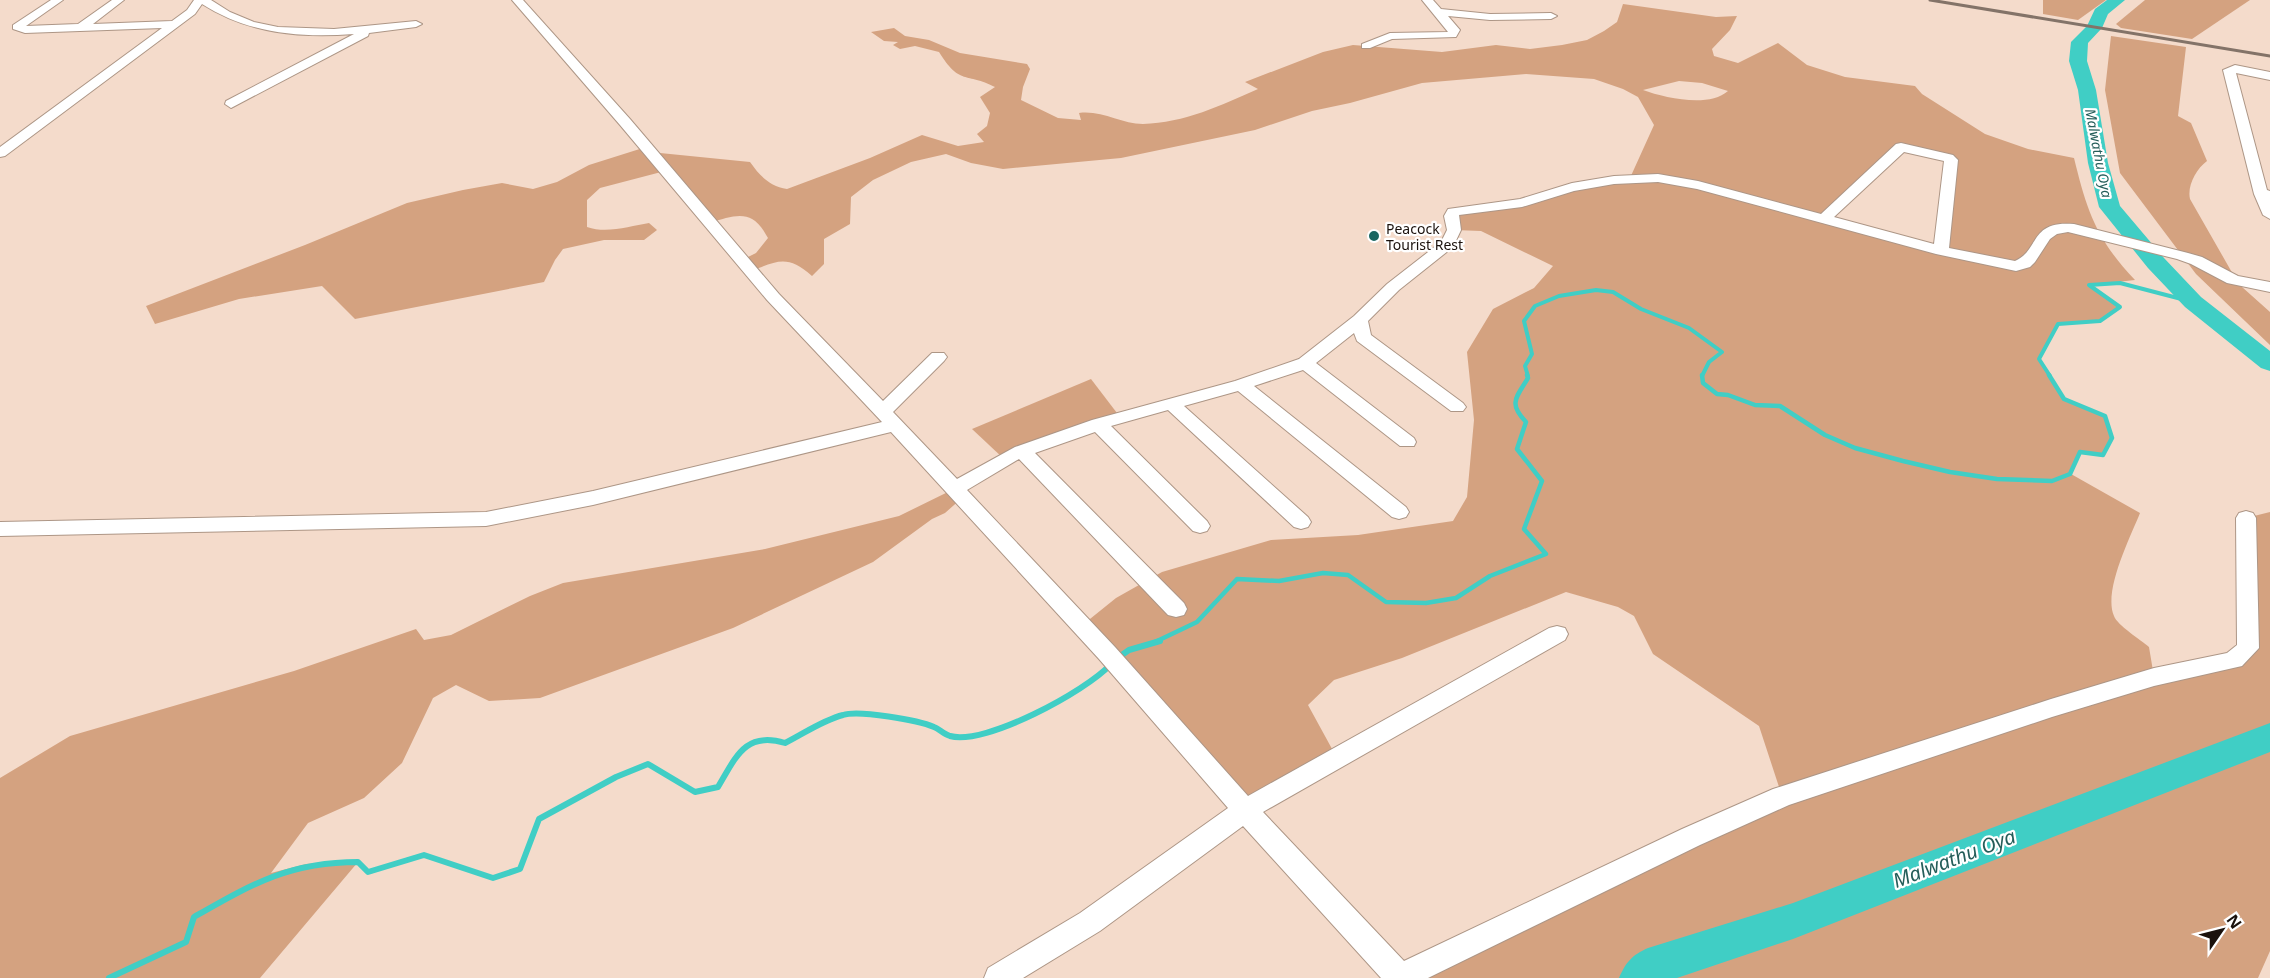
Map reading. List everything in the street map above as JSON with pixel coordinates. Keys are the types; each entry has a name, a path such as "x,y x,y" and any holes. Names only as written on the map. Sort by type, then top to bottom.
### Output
{"street":[{"path":"58,0 17,27 26,30 175,24"},
{"path":"80,28 119,0"},
{"path":"0,153 191,12 201,0 240,21 282,30 342,32 416,24"},
{"path":"517,0 625,122 773,297 1107,653 1245,810 1391,969 1405,975 1691,837 1782,797 2154,677 2234,660 2248,648 2246,518"},
{"path":"1366,46 1390,36 1443,37 1452,35 1454,30 1427,0"},
{"path":"1437,12 1490,17 1551,16"},
{"path":"231,104 372,30"},
{"path":"2270,76 2229,70 2270,215"},
{"path":"1824,219 1901,147 1948,158 1951,160 1941,251"},
{"path":"2252,154 2270,156"},
{"path":"954,489 1022,451 1098,424 1240,385 1305,363 1360,320 1393,287 1448,244 1454,230 1451,216 1454,212 1522,203 1572,187 1644,177 1698,185 1997,264 2026,264 2031,260 2046,234 2066,228 2169,252 2202,262 2220,275 2233,280 2270,287"},
{"path":"1360,320 1364,337 1457,407"},
{"path":"0,529 486,519 593,498 888,418 938,357"},
{"path":"1305,363 1407,442"},
{"path":"1240,385 1399,512"},
{"path":"1172,404 1301,522"},
{"path":"1098,424 1200,526"},
{"path":"1022,451 1176,609"},
{"path":"998,978 1090,922 1245,810 1557,634"}],"shaded area":[{"path":"2043,0 2106,0 2078,20 2043,14"},
{"path":"2145,0 2250,0 2192,39 2121,28 2116,24"},
{"path":"1623,4 1716,17 1737,16 1730,30 1712,49 1714,56 1738,63 1778,43 1807,65 1845,77 1915,86 1922,94 1985,134 2028,149 2074,158 2095,224 2111,251 2135,280 2090,285 2120,307 2100,321 2058,324 2039,359 2064,399 2105,416 2112,438 2103,455 2080,453 2071,474 2140,513 2119,564 2112,593 2112,605 2116,620 2149,647 2154,677 2248,648 2246,518 2270,512 2270,951 2258,978 1391,978 1782,796 1759,726 1653,654 1634,616 1618,607 1566,592 1402,658 1334,680 1308,705 1337,758 1245,810 1080,627 1116,598 1162,572 1271,540 1358,535 1453,521 1467,497 1474,420 1467,352 1493,309 1534,288 1553,266 1481,231 1454,230 1451,216 1572,187 1630,178 1654,125 1638,97 1594,79 1526,74 1422,83 1312,111 1255,130 1121,158 1003,169 971,163 946,154 911,162 873,180 851,197 850,224 824,239 824,264 812,276 790,262 776,262 751,271 742,260 756,253 768,238 762,228 750,218 743,216 709,223 665,171 600,188 587,200 587,227 610,230 649,223 657,230 644,240 604,240 563,249 544,282 355,319 322,286 239,299 155,324 146,306 407,203 502,183 533,189 557,182 589,165 646,147 650,152 750,162 766,180 787,189 870,158 922,135 958,146 984,142 977,134 987,126 990,113 980,97 995,87 958,74 946,63 939,52 915,46 900,49 893,45 898,42 884,41 871,32 894,28 905,36 929,40 960,53 1027,64 1030,69 1021,100 1058,118 1081,120 1079,113 1087,113 1143,124 1188,117 1217,107 1258,89 1245,82 1323,52 1353,45 1442,52 1496,45 1530,49 1587,40 1617,22","holes":["1679,81 1702,83 1728,91 1710,99 1687,100 1643,90","1901,148 1951,161 1941,251 1824,219"]},
{"path":"2111,36 2186,47 2178,116 2191,123 2207,161 2193,178 2190,199 2234,276 2242,287 2270,312 2270,345 2196,274 2120,173 2105,90"},
{"path":"1091,379 1120,417 1004,459 972,429"},
{"path":"954,489 962,498 945,513 932,519 873,562 733,628 540,698 489,701 456,685 433,698 402,763 364,798 308,823 271,873 306,864 358,862 260,978 0,978 0,778 70,736 294,671 416,629 424,640 451,635 530,596 563,583 765,549 899,516"}],"waterway":[{"name":"Malwathu Oya","path":"2117,0 2101,12 2094,28 2080,42 2078,61 2087,90 2098,163 2110,207 2156,263 2193,302 2270,363"},
{"path":"2050,376 2039,359 2058,324 2100,321 2120,307 2089,285 2120,283 2193,302"},
{"path":"1528,376 1525,366 1532,354 1524,321 1535,306 1559,296 1596,290 1613,292 1641,309 1689,328 1722,352 1709,362 1702,376"},
{"path":"1155,642 1197,622 1237,579 1279,581 1323,573 1348,575 1386,602 1426,603 1456,598 1490,576 1546,554 1524,529 1542,481 1517,449 1526,422 1517,410 1516,400 1528,378 1527,375"},
{"path":"1702,376 1703,383 1717,394 1728,395 1755,405 1780,406 1825,435 1855,448 1950,472 1997,479 2052,481 2070,474 2080,452 2103,455 2112,438 2105,416 2064,399 2049,375"},
{"path":"1119,657 1129,650 1160,641"},
{"path":"109,978 186,942 194,917 234,894 291,871 311,866 358,862 368,872 424,855 493,878 520,869 539,819 616,777 648,764 695,792 718,787 743,749 751,744 771,740 785,743 843,715 862,714 902,719 926,724 950,736 966,737 986,733 1010,725 1058,702 1098,676 1110,665"},
{"name":"Malwathu Oya","path":"1640,978 1648,968 1793,921 2270,737"}],"railway":[{"path":"1930,0 2270,56"}],"place":[{"name":"Peacock Tourist Rest","path":"1374,236"}]}
